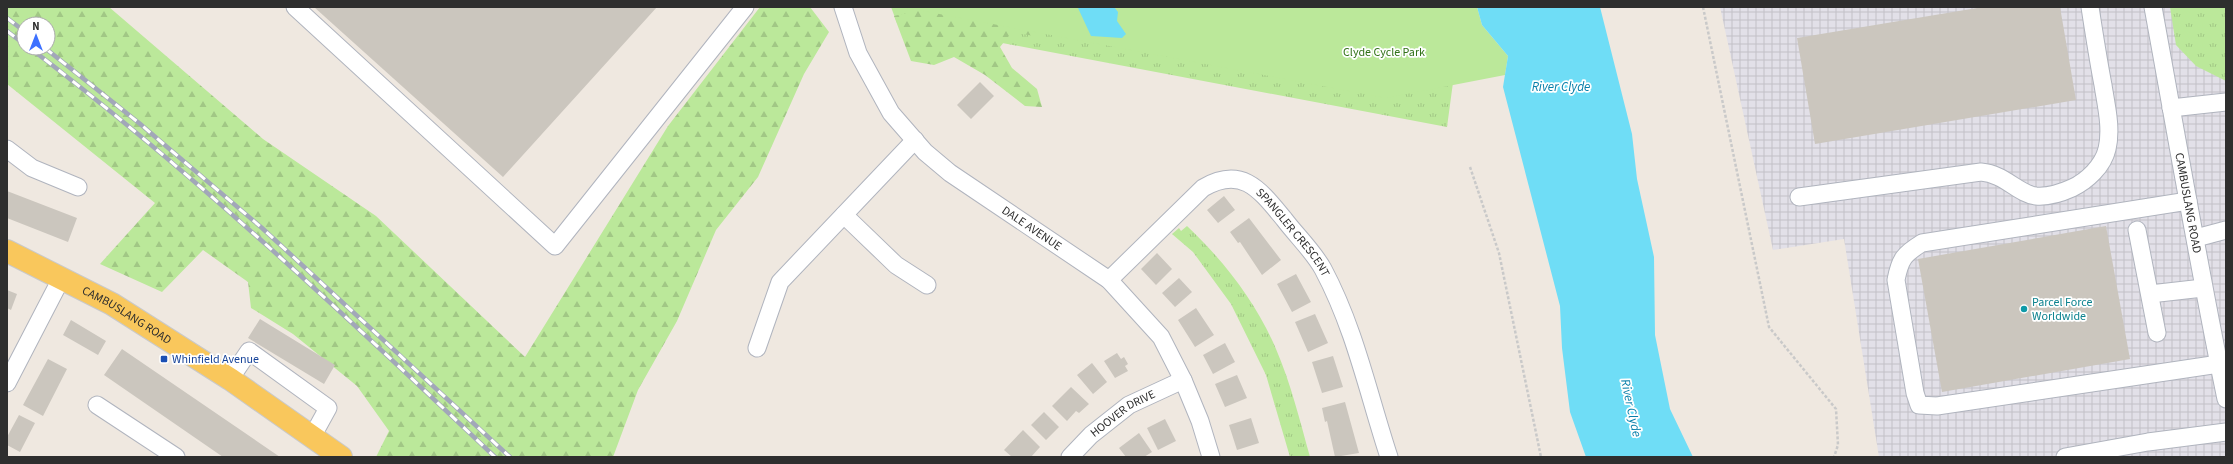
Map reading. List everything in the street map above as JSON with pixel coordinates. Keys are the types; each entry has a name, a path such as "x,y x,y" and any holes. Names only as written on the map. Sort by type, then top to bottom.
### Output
{"main road":[{"name":"CAMBUSLANG ROAD","path":"7,251 62,277 112,304 230,379 323,449"}],"street":[{"path":"295,7 555,246 745,7"},
{"name":"DALE AVENUE","path":"843,7 858,53 891,113 915,140 950,173 1109,280 1161,337 1183,380 1200,421 1212,457"},
{"path":"1799,197 1981,172 1992,173 2036,196 2061,192 2077,186 2089,177 2100,164 2107,149 2108,136 2106,105 2090,7"},
{"name":"CAMBUSLANG ROAD","path":"2153,7 2196,238 2203,288 2226,399"},
{"path":"2171,108 2226,102"},
{"path":"757,348 780,282 915,140"},
{"path":"7,149 32,168 78,187"},
{"name":"SPANGLER CRESCENT","path":"1109,280 1186,203 1212,182 1229,178 1246,182 1260,191 1322,268 1349,326 1361,357 1389,457"},
{"path":"2188,201 1922,243 1907,253 1899,263 1896,280 1915,393 1919,405 1944,406 2219,364"},
{"path":"844,215 896,265 927,285"},
{"path":"2136,230 2157,333"},
{"path":"2196,238 2226,230"},
{"path":"7,383 62,277"},
{"path":"2150,294 2203,288"},
{"path":"230,379 249,352 328,408 323,449"},
{"name":"HOOVER DRIVE","path":"1070,457 1090,435 1129,405 1183,380"},
{"path":"97,405 176,457"},
{"path":"2065,457 2148,442 2226,432"}],"path":[{"path":"1703,7 1769,327 1836,410 1838,445 1834,457"},
{"path":"1470,167 1499,253 1541,457"}],"shaded area":[{"path":"1720,7 2226,7 2226,457 1879,457 1844,239 1773,250"}],"green space":[{"path":"7,7 109,7 263,139 376,216 525,357 668,126 760,7 810,7 829,32 804,74 758,177 716,230 677,321 638,390 613,457 376,457 389,431 357,386 293,334 251,308 248,282 203,250 162,292 100,264 155,203 7,84"},
{"name":"Clyde Cycle Park","path":"891,7 1448,7 1459,38 1447,127 897,23"},
{"name":"Clyde Cycle Park","path":"902,7 1477,7 1482,25 1508,56 1505,75 1386,98"},
{"path":"932,7 1061,27 1040,37 1012,32 1000,47 1012,68 1037,89 1042,107 1025,106 985,75 954,57 934,65 911,61 894,16"},
{"path":"2170,7 2226,7 2226,81 2196,66 2176,45"},
{"path":"1187,226 1214,253 1238,283 1259,315 1276,349 1286,376 1310,457 1290,457 1266,375 1231,304 1193,252 1172,234 1179,228 1181,231"}],"water":[{"path":"1072,7 1114,7 1118,12 1117,21 1126,34 1122,38 1091,36 1078,8"},
{"name":"River Clyde","path":"1477,7 1600,7 1632,134 1637,179 1654,257 1655,335 1670,409 1693,457 1586,457 1570,412 1562,348 1560,306 1503,87 1508,56 1482,25"}],"building":[{"path":"314,7 657,7 503,177"},
{"path":"1983,7 2060,7 2076,100 1815,144 1797,38"},
{"path":"980,82 994,96 971,119 957,105"},
{"path":"7,191 77,218 68,242 7,218"},
{"path":"1224,196 1235,210 1218,223 1207,210"},
{"path":"1249,218 1281,260 1262,275 1240,242 1238,243 1230,232"},
{"name":"Parcel Force Worldwide","path":"2106,226 2130,359 1942,392 1918,259"},
{"path":"1157,253 1172,269 1156,285 1141,269"},
{"path":"1296,274 1311,302 1292,312 1277,284"},
{"path":"1179,278 1192,292 1175,307 1162,293"},
{"path":"7,290 17,294 11,310 7,308"},
{"path":"1196,308 1214,335 1195,347 1178,320"},
{"path":"1315,314 1328,343 1308,352 1295,322"},
{"path":"260,319 335,365 324,384 248,338"},
{"path":"71,320 106,341 98,355 63,335"},
{"path":"1225,343 1235,362 1213,374 1203,355"},
{"path":"122,349 280,457 223,457 104,375"},
{"path":"1117,353 1121,359 1124,357 1128,364 1125,366 1128,371 1115,378 1104,361"},
{"path":"1333,356 1343,387 1322,393 1312,362"},
{"path":"48,359 67,369 43,416 23,405"},
{"path":"1092,363 1107,382 1093,394 1077,375"},
{"path":"1237,375 1247,398 1225,407 1215,384"},
{"path":"1071,387 1089,404 1079,413 1076,411 1067,421 1052,406"},
{"path":"1345,402 1359,453 1335,457 1327,421 1325,422 1322,408"},
{"path":"1044,412 1059,427 1046,440 1031,425"},
{"path":"19,415 35,423 20,452 7,445 7,437"},
{"path":"1251,418 1259,443 1237,450 1229,425"},
{"path":"1165,419 1176,441 1158,450 1147,428"},
{"path":"1023,430 1040,447 1031,457 1012,457 1004,450"},
{"path":"1139,433 1152,452 1144,457 1126,457 1119,448"}],"railway":[{"path":"7,18 16,25"},
{"path":"7,31 16,38"},
{"path":"40,56 151,145 268,246 495,457"},
{"path":"55,56 139,123 262,228 510,457"}],"place":[{"name":"Parcel Force Worldwide","path":"2024,309"},
{"name":"Whinfield Avenue","path":"164,359"}]}
